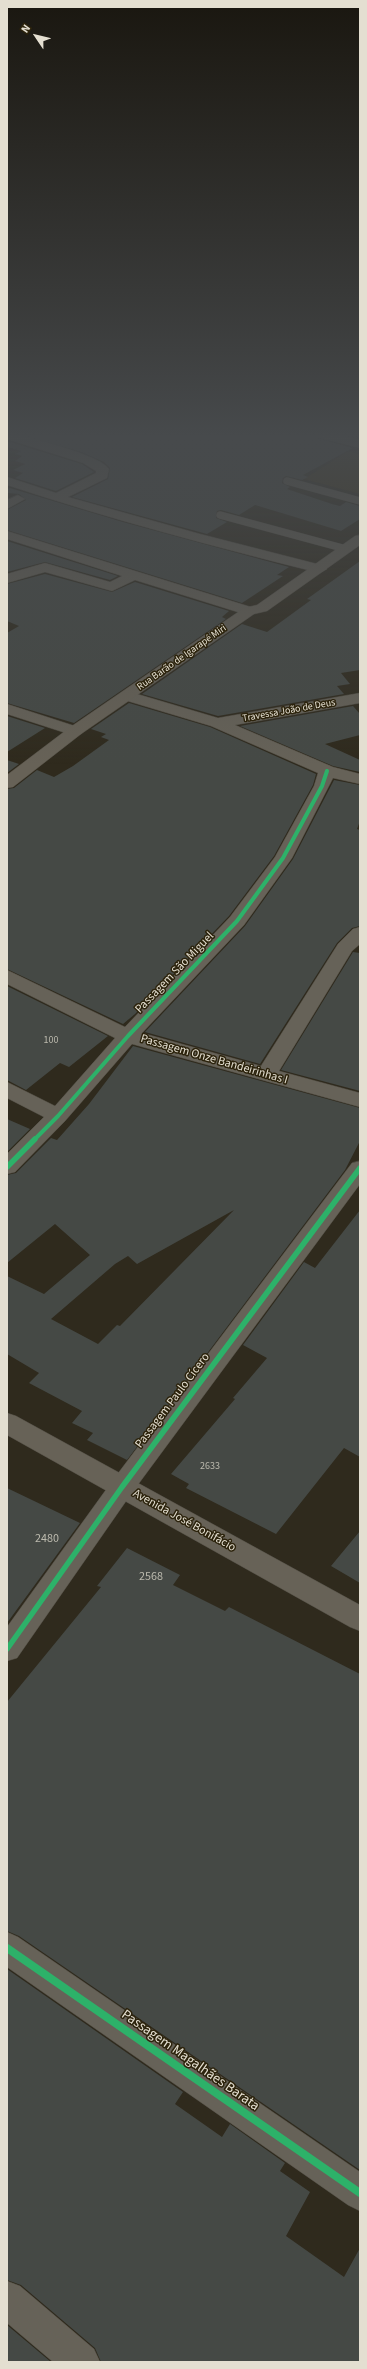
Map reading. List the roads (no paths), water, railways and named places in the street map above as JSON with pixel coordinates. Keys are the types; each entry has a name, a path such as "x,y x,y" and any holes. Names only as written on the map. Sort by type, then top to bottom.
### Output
{"main road":[{"name":"Rua Barão de Igarapé Miri","path":"7,783 75,732 249,611 262,608 320,569 352,545"},
{"name":"Avenida José Bonifácio","path":"7,1423 360,1619"}],"street":[{"path":"38,545 249,611"},
{"path":"225,545 320,569"},
{"path":"7,579 45,567 112,587 135,574"},
{"path":"127,696 217,723 327,771 360,779"},
{"name":"Travessa João de Deus","path":"217,723 360,698"},
{"path":"7,709 75,732"},
{"name":"Passagem São Miguel","path":"7,1167 58,1116 128,1036 204,957 253,901 283,858 322,786 327,771"},
{"path":"266,1075 345,948 360,933"},
{"name":"Passagem Onze Bandeirinhas I","path":"7,976 128,1036 360,1100"},
{"path":"7,1089 58,1116"},
{"name":"Passagem Paulo Cícero","path":"7,1649 122,1487 360,1168"},
{"name":"Passagem Magalhães Barata","path":"7,1948 360,2193"},
{"path":"7,2299 81,2362"}],"lane":[{"path":"330,545 346,549"}]}
